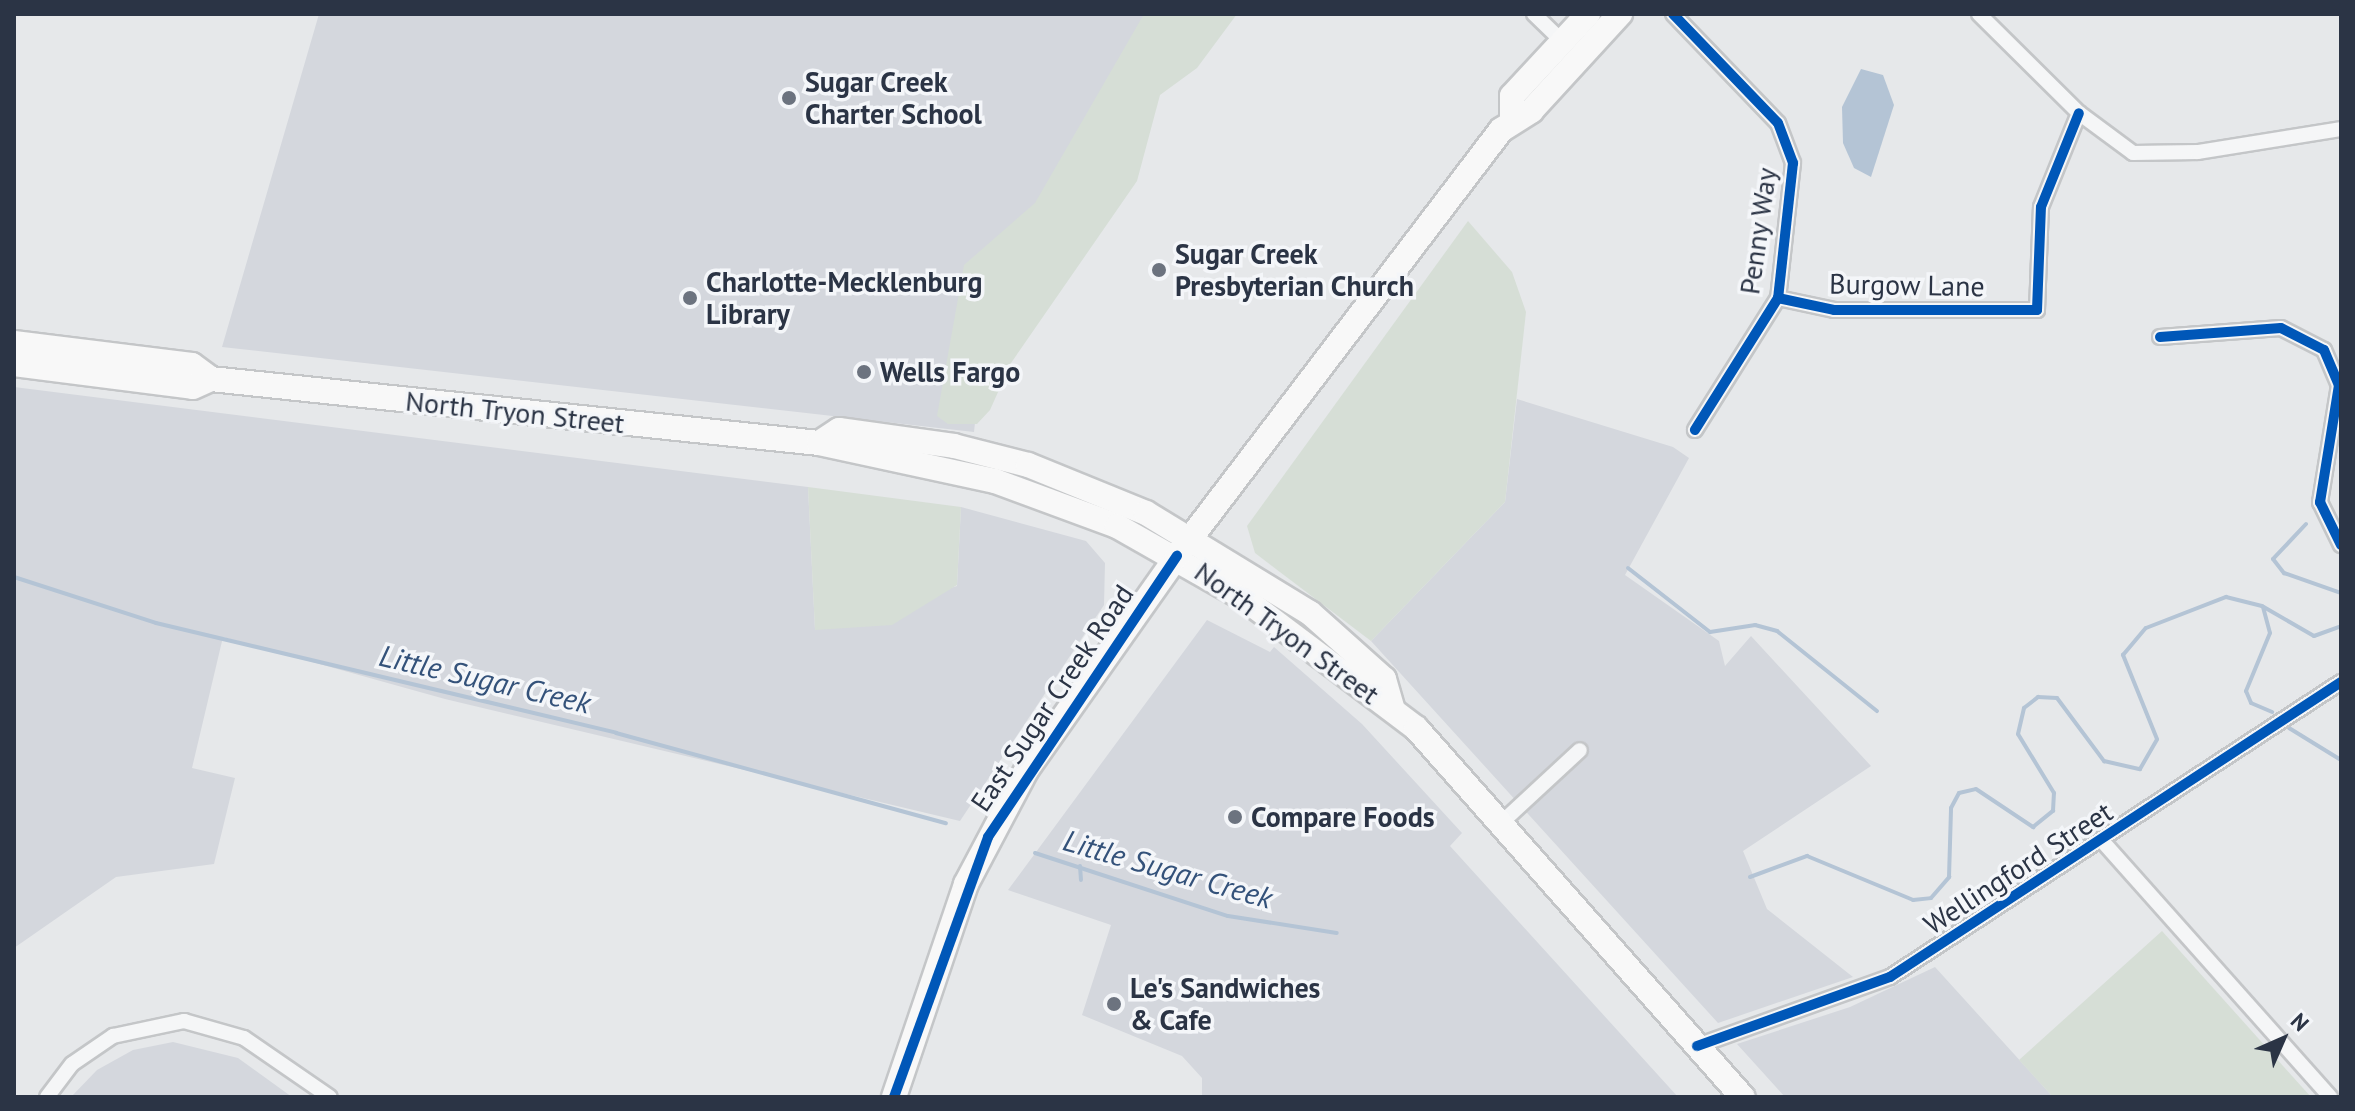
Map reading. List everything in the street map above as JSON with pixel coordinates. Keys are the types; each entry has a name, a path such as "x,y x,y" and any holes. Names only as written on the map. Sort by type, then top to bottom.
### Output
{"main road":[{"path":"1588,14 1512,96 1512,117 1531,111 1620,14"},
{"name":"East Sugar Creek Road","path":"894,1097 988,837 1184,547 1512,117"},
{"name":"North Tryon Street","path":"14,343 192,365 211,379"},
{"name":"North Tryon Street","path":"14,364 193,387 211,379 819,443 839,430 991,455 1111,497 1184,547 1367,697 1392,707 1743,1097"}],"street":[{"path":"1534,14 1561,40"},
{"name":"Penny Way","path":"1673,14 1788,138 1792,202 1778,298 1695,430"},
{"path":"1979,14 2079,113 2142,155 2341,129"},
{"name":"Burgow Lane","path":"1778,298 1834,310 2037,310 2041,207 2079,113"},
{"path":"2160,337 2281,328 2318,345 2335,366 2339,385 2320,502 2341,545"},
{"name":"Wellingford Street","path":"1697,1046 1890,977 2104,843 2341,682"},
{"path":"1499,825 1580,750"},
{"path":"2104,843 2330,1097"},
{"path":"47,1097 72,1064 113,1036 184,1021 244,1038 330,1097"}],"shaded area":[{"path":"319,14 1165,14 1080,180 994,248 974,432 222,347"},
{"path":"1144,14 1237,14 1197,68 1160,95 1137,181 1011,363 990,410 977,424 948,424 937,416 964,265 1035,203"},
{"path":"1468,221 1512,272 1526,312 1505,502 1371,641 1255,553 1247,526"},
{"path":"14,387 808,487 815,629 957,586 961,507 1086,541 1105,563 1104,605 960,821 445,699 223,637 192,768 235,778 214,864 116,877 14,948"},
{"path":"1517,399 1673,447 1689,458 1625,575 1719,641 1725,666 1751,636 1871,766 1743,851 1767,909 1853,977 1718,1023 1371,641 1505,502"},
{"path":"808,487 961,507 957,585 892,625 815,630"},
{"path":"1207,620 1270,652 1274,647 1362,724 1462,833 1450,846 1678,1097 1202,1097 1202,1078 1182,1056 1082,1015 1111,925 1008,890"},
{"path":"2162,931 2311,1097 2053,1097 2019,1060"},
{"path":"1935,967 2053,1097 1785,1097 1737,1044 1850,1007"},
{"path":"173,1042 238,1058 292,1097 71,1097 97,1070 133,1050"}],"water":[{"path":"1861,69 1883,75 1894,105 1871,177 1854,168 1843,143 1842,107"}],"waterway":[{"path":"2306,524 2273,559 2284,573 2341,593"},
{"path":"1628,568 1710,632 1755,625 1777,631 1877,711"},
{"name":"Little Sugar Creek","path":"14,577 156,623 616,733 946,823"},
{"name":"Little Sugar Creek","path":"1750,877 1807,856 1913,900 1931,898 1949,877 1951,808 1959,793 1976,789 2033,827 2053,811 2054,793 2018,734 2024,708 2038,697 2057,698 2104,761 2140,769 2157,739 2123,655 2146,628 2226,597 2262,606 2314,636 2341,626"},
{"name":"Little Sugar Creek","path":"2263,607 2270,633 2246,691 2251,703 2272,712"},
{"name":"Little Sugar Creek","path":"2289,728 2341,760"},
{"name":"Little Sugar Creek","path":"1035,853 1228,916 1337,933"},
{"path":"1080,866 1081,880"}],"cycle path":[{"path":"1673,14 1778,123 1793,163 1778,298 1695,430"},
{"path":"1778,298 1834,310 2037,310 2041,207 2079,113"},
{"path":"2160,337 2281,328 2324,350 2339,385 2320,502 2341,545"},
{"path":"894,1097 988,837 1177,556"},
{"path":"1697,1046 1890,977 2341,682"}],"place":[{"name":"Sugar Creek Charter School","path":"789,98"},
{"name":"Sugar Creek Presbyterian Church","path":"1159,270"},
{"name":"Charlotte-Mecklenburg Library","path":"690,298"},
{"name":"Wells Fargo","path":"864,372"},
{"name":"Compare Foods","path":"1235,817"},
{"name":"Le's Sandwiches & Cafe","path":"1114,1004"}]}
